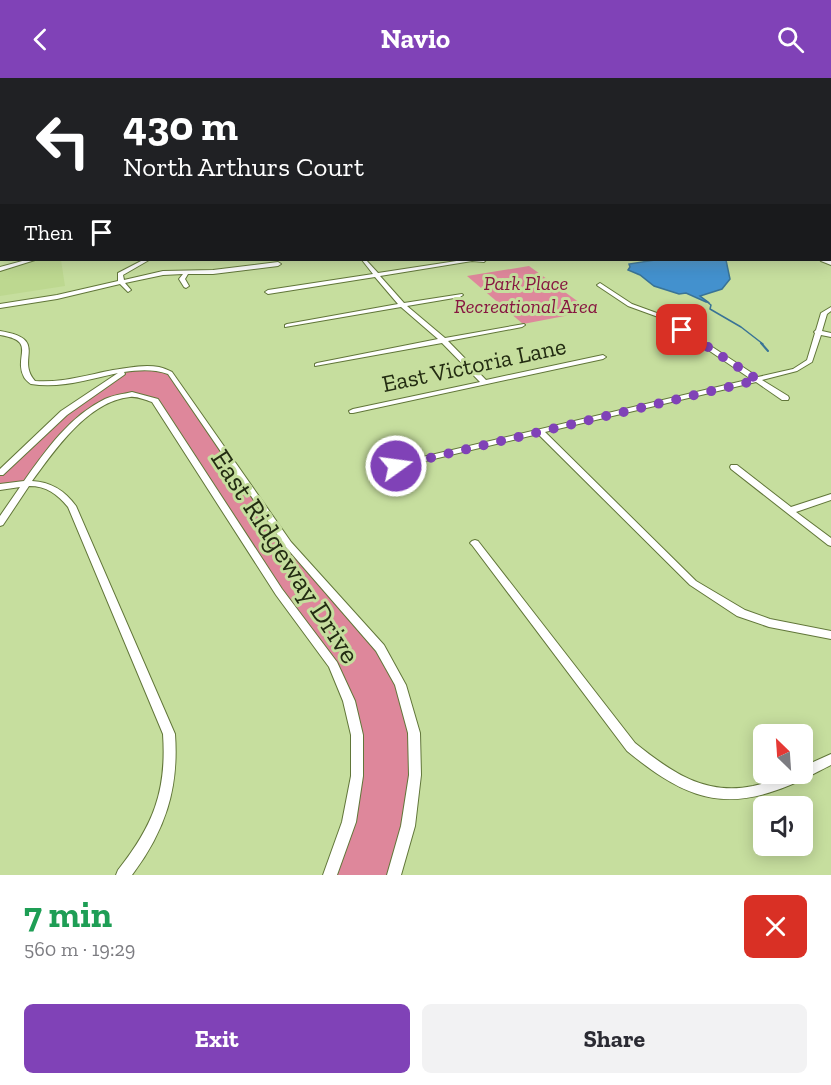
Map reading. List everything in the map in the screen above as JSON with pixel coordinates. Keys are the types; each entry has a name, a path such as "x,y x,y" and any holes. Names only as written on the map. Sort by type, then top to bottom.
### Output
{"main road":[{"path":"0,269 28,261"}],"street":[{"path":"128,290 121,282 122,273 144,261"},
{"path":"0,306 57,297 163,273 213,272 275,261"},
{"path":"268,292 465,261"},
{"path":"370,263 404,306 443,340 485,383"},
{"path":"186,286 182,279 187,272"},
{"path":"600,285 630,305 663,317 785,398"},
{"path":"287,326 460,296"},
{"path":"396,466 795,370 810,361 824,313 831,309"},
{"path":"317,364 522,325"},
{"path":"0,333 19,336 23,340 27,377 33,383 47,384 125,372 147,366 157,366 176,379 288,544 380,648 400,685 414,733 415,776 408,826 394,875"},
{"path":"817,333 831,335"},
{"name":"East Victoria Lane","path":"353,411 603,357"},
{"path":"0,473 64,413 125,372"},
{"name":"East Ridgeway Drive","path":"27,483 62,435 82,417 106,402 131,396 150,398 157,404 279,592 333,665 349,701 357,735 357,776 349,822 330,875"},
{"path":"539,432 667,560 700,588 741,613 769,623 831,634"},
{"path":"734,467 831,543"},
{"path":"0,488 27,483 52,486 72,506 169,734 171,766 164,803 146,844 123,875"},
{"path":"0,523 27,483"},
{"path":"789,511 831,497"},
{"path":"475,543 632,747 659,770 695,789 728,796 751,792 774,784"},
{"path":"813,768 831,759"}],"shaded area":[{"path":"28,261 61,261 65,286 0,296 0,269"}],"green space":[{"name":"Park Place Recreational Area","path":"529,266 591,311 523,324 467,276"},
{"path":"146,366 157,366 170,373 287,541 362,628 379,650 393,674 405,701 415,750 410,804 394,875 330,875 349,822 357,735 333,665 155,401 132,396 117,398 102,405 73,428 27,483 0,487 0,473 68,410 106,383"}],"water":[{"path":"648,261 726,261 730,279 722,289 700,296 708,302 706,302 686,293 679,294 654,286 640,275 628,270 629,264"}],"waterway":[{"path":"706,301 711,305 710,309 741,327 763,344"},
{"path":"761,343 768,351"}],"route":[{"path":"396,466 758,380 682,330"}]}
